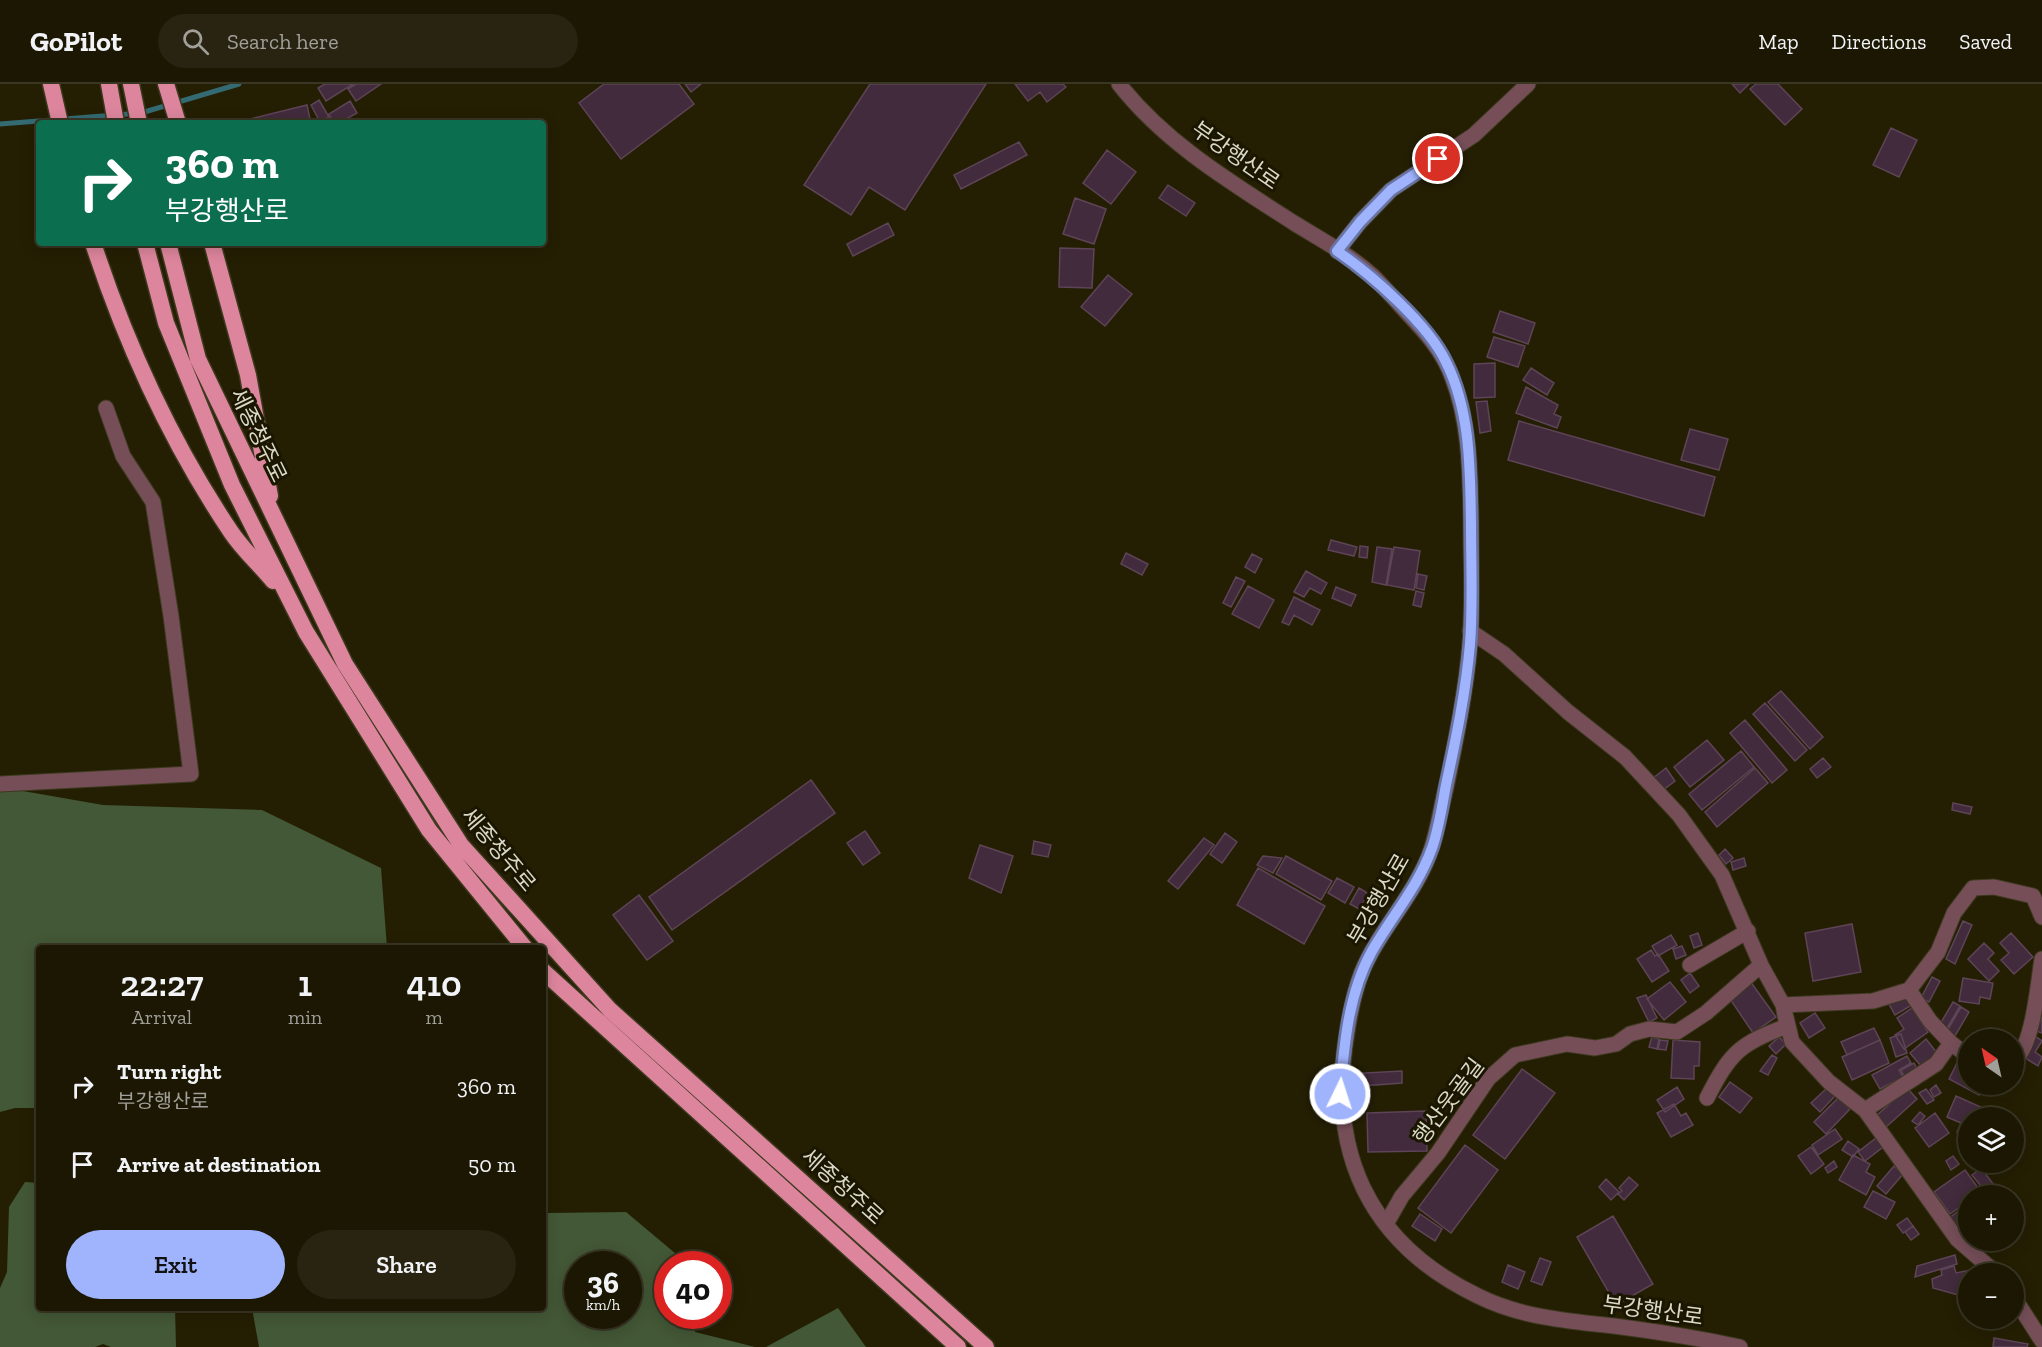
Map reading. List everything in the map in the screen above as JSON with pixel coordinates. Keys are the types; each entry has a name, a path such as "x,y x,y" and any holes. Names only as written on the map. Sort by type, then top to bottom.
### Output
{"highway":[{"path":"109,84 115,120"},
{"path":"131,84 138,120"},
{"path":"166,84 177,120"},
{"path":"52,90 59,120"},
{"path":"94,246 115,312 183,453 232,534 290,600"},
{"name":"세종청주로","path":"146,246 166,323 232,485 306,632 429,830 523,945"},
{"name":"세종청주로","path":"169,246 198,359 345,664 461,845 610,1010 986,1347"},
{"path":"213,246 248,375 274,517"},
{"name":"세종청주로","path":"546,974 958,1347"}],"street":[{"name":"부강행산로","path":"1119,84 1150,120 1190,151 1244,191 1371,274 1430,338 1446,360 1455,383 1463,416 1470,461 1470,631 1454,751 1433,846 1421,875 1372,951 1360,976 1344,1051 1340,1094 1345,1134 1354,1173 1370,1203 1410,1250 1443,1275 1477,1296 1513,1311 1550,1319 1630,1328 1740,1347"},
{"path":"1337,251 1360,222 1391,190 1474,135 1528,84"},
{"path":"0,784 191,774 171,616 153,502 123,456 106,408"},
{"path":"1470,631 1504,654 1568,712 1625,757 1679,815 1722,875 1761,965 1784,1005 1792,1042 1829,1082 1864,1110 1957,1239 1984,1263"},
{"path":"1784,1005 1873,1001 1909,990 1938,952 1954,913 1973,888 1994,887 2033,896 2042,917"},
{"path":"1690,965 1748,931"},
{"path":"2024,1044 2029,1031 2042,959"},
{"name":"행산웃골길","path":"1386,1224 1402,1196 1438,1153 1488,1079 1515,1055 1567,1044 1595,1048 1616,1044 1630,1034 1649,1029 1677,1032 1706,1013 1761,965"},
{"path":"1909,990 1930,1022 1958,1048"},
{"path":"1707,1098 1726,1062 1742,1047 1764,1034 1787,1026"},
{"path":"1864,1110 1936,1064 1951,1043"},
{"path":"2024,1313 2042,1341"}],"green space":[{"path":"0,787 103,805 262,810 381,868 387,945 36,945 36,1108 15,1108 0,1112"},
{"path":"25,1182 36,1183 36,1311 175,1311 176,1347 111,1347 103,1344 95,1347 0,1347 0,1288 7,1272 9,1207"},
{"path":"546,1211 548,1213 626,1212 672,1251 654,1251 654,1329 695,1329 695,1332 755,1347 259,1347 253,1311 546,1311"},
{"path":"838,1308 866,1347 766,1347"}],"building":[{"path":"325,84 353,84 326,101 318,88"},
{"path":"356,84 381,84 356,101 348,89"},
{"path":"604,84 679,84 694,104 621,159 579,103"},
{"path":"685,84 701,84 691,92"},
{"path":"870,84 986,84 905,210 869,187 851,215 804,185"},
{"path":"1015,84 1063,84 1066,87 1047,102 1040,92 1028,101"},
{"path":"1732,84 1749,84 1740,93"},
{"path":"1756,84 1778,84 1802,109 1785,125 1750,89"},
{"path":"319,100 329,117 319,120 311,105"},
{"path":"350,101 357,113 344,120 332,120 329,114"},
{"path":"307,105 310,119 306,120 246,120"},
{"path":"1891,128 1917,140 1899,177 1873,165"},
{"path":"1019,142 1027,155 961,189 954,175"},
{"path":"1107,150 1136,172 1111,204 1083,183"},
{"path":"1168,185 1195,203 1186,216 1159,198"},
{"path":"1075,198 1106,209 1094,244 1063,234"},
{"path":"888,223 894,235 853,256 847,244"},
{"path":"1060,248 1094,249 1092,288 1059,287"},
{"path":"1108,275 1132,294 1105,326 1081,307"},
{"path":"1500,311 1535,323 1528,344 1493,332"},
{"path":"1494,337 1525,346 1518,367 1487,357"},
{"path":"1495,363 1495,397 1474,398 1474,364"},
{"path":"1531,368 1554,383 1547,395 1523,380"},
{"path":"1526,387 1558,405 1554,414 1561,417 1557,428 1516,413"},
{"path":"1487,401 1491,431 1480,433 1476,402"},
{"path":"1519,421 1715,477 1704,516 1508,460"},
{"path":"1690,429 1728,439 1719,470 1681,460"},
{"path":"1331,540 1357,547 1354,556 1328,550"},
{"path":"1360,546 1368,547 1367,558 1359,557"},
{"path":"1377,547 1392,549 1386,585 1372,582"},
{"path":"1394,547 1420,551 1414,590 1387,585"},
{"path":"1126,553 1148,564 1142,575 1121,564"},
{"path":"1252,554 1262,559 1255,573 1245,567"},
{"path":"1306,571 1327,583 1321,594 1310,588 1304,597 1294,592"},
{"path":"1418,574 1427,576 1424,590 1416,588"},
{"path":"1236,577 1245,581 1231,607 1223,603"},
{"path":"1248,586 1274,600 1259,628 1232,614"},
{"path":"1336,587 1356,595 1351,606 1332,598"},
{"path":"1416,591 1424,593 1421,607 1413,605"},
{"path":"1294,597 1320,610 1312,625 1294,615 1289,625 1282,622"},
{"path":"1781,691 1823,737 1810,749 1768,702"},
{"path":"1765,703 1807,750 1795,761 1753,714"},
{"path":"1745,720 1787,770 1772,783 1730,733"},
{"path":"1707,740 1724,760 1690,787 1674,767"},
{"path":"1741,751 1754,767 1702,810 1689,794"},
{"path":"1823,758 1831,767 1817,778 1810,769"},
{"path":"1666,768 1675,781 1663,790 1653,778"},
{"path":"1755,768 1768,783 1717,827 1705,812"},
{"path":"811,780 835,813 672,930 649,897"},
{"path":"1953,803 1972,807 1970,814 1952,810"},
{"path":"865,831 880,853 863,865 847,843"},
{"path":"1225,833 1237,842 1222,863 1210,854"},
{"path":"1204,838 1214,845 1178,889 1168,881"},
{"path":"1034,841 1051,845 1048,857 1032,854"},
{"path":"980,845 1013,856 1001,893 969,878"},
{"path":"1725,849 1733,858 1726,864 1719,855"},
{"path":"1263,856 1282,858 1273,873 1257,865"},
{"path":"1286,856 1332,881 1321,900 1276,874"},
{"path":"1744,858 1746,866 1733,870 1731,862"},
{"path":"1258,868 1325,906 1304,944 1237,905"},
{"path":"1337,878 1354,887 1345,903 1328,893"},
{"path":"1359,888 1369,894 1359,909 1350,904"},
{"path":"639,895 673,941 647,960 613,915"},
{"path":"1963,921 1972,925 1955,964 1946,959"},
{"path":"1852,924 1861,972 1813,981 1805,933"},
{"path":"1698,933 1702,945 1694,948 1690,936"},
{"path":"2011,933 2033,957 2014,974 2001,960 2009,953 2000,943"},
{"path":"1671,935 1677,945 1658,956 1652,946"},
{"path":"1984,943 1994,953 1988,959 1999,971 1989,981 1968,959"},
{"path":"1682,946 1686,955 1676,959 1673,949"},
{"path":"1651,950 1655,956 1658,954 1669,971 1652,982 1637,959"},
{"path":"1690,973 1699,986 1690,993 1681,980"},
{"path":"1932,977 1940,981 1929,1002 1921,998"},
{"path":"1963,978 1993,983 1990,999 1980,997 1979,1004 1959,1001"},
{"path":"1750,981 1776,1017 1753,1033 1728,996"},
{"path":"1670,982 1686,1002 1664,1020 1647,999"},
{"path":"1646,995 1657,1018 1649,1022 1637,998"},
{"path":"1906,995 1912,1005 1895,1015 1889,1004"},
{"path":"1953,1002 1960,1006 1946,1030 1939,1026"},
{"path":"1961,1007 1969,1012 1955,1036 1947,1031"},
{"path":"1912,1008 1928,1032 1904,1049 1895,1035 1904,1029 1897,1018"},
{"path":"1815,1013 1825,1028 1809,1038 1800,1023"},
{"path":"2042,1017 2042,1033 2036,1031"},
{"path":"1874,1028 1880,1040 1847,1055 1841,1042"},
{"path":"1901,1034 1907,1053 1896,1057 1890,1038"},
{"path":"2035,1036 2042,1041 2035,1052 2042,1057 2038,1066 2024,1057 2024,1053"},
{"path":"1652,1037 1659,1039 1657,1049 1649,1047"},
{"path":"1779,1037 1786,1044 1776,1054 1769,1046"},
{"path":"1926,1039 1937,1053 1921,1066 1910,1053"},
{"path":"1660,1040 1668,1041 1666,1050 1658,1049"},
{"path":"1673,1040 1700,1042 1699,1066 1694,1066 1694,1079 1671,1078"},
{"path":"1880,1040 1889,1063 1852,1080 1842,1057"},
{"path":"1772,1055 1777,1058 1768,1075 1760,1071"},
{"path":"1907,1056 1911,1063 1899,1070 1903,1077 1880,1089 1872,1075"},
{"path":"1958,1061 1958,1084 1949,1079"},
{"path":"1914,1063 1918,1071 1905,1078 1901,1070"},
{"path":"1522,1069 1555,1093 1505,1159 1473,1135"},
{"path":"1402,1071 1402,1083 1362,1086 1362,1096 1348,1097 1347,1074"},
{"path":"1730,1082 1752,1098 1740,1113 1719,1097"},
{"path":"1936,1085 1941,1093 1934,1097 1930,1090"},
{"path":"1677,1087 1684,1099 1665,1112 1657,1100"},
{"path":"1827,1088 1835,1096 1820,1112 1811,1103"},
{"path":"1907,1088 1917,1099 1885,1128 1875,1117"},
{"path":"1926,1089 1934,1100 1927,1104 1919,1093"},
{"path":"1956,1096 1981,1107 1958,1107 1958,1122 1947,1117"},
{"path":"1838,1098 1850,1109 1826,1134 1814,1122"},
{"path":"1674,1104 1681,1116 1686,1113 1693,1125 1671,1137 1657,1113"},
{"path":"1426,1111 1427,1151 1368,1152 1367,1113"},
{"path":"1920,1112 1925,1116 1918,1125 1912,1121"},
{"path":"1935,1113 1949,1133 1929,1147 1915,1128"},
{"path":"1835,1129 1842,1139 1818,1155 1812,1145"},
{"path":"1876,1138 1883,1147 1865,1161 1858,1152"},
{"path":"1848,1141 1859,1149 1853,1157 1842,1150"},
{"path":"1465,1145 1498,1170 1451,1233 1418,1208"},
{"path":"1811,1147 1824,1164 1811,1174 1798,1156"},
{"path":"1853,1155 1870,1164 1866,1172 1875,1177 1866,1195 1839,1180"},
{"path":"1953,1156 1958,1165 1951,1170 1946,1161"},
{"path":"1834,1161 1837,1167 1828,1173 1825,1168"},
{"path":"1894,1166 1903,1174 1886,1194 1877,1186"},
{"path":"1961,1173 1967,1173 1976,1185 1958,1185 1958,1208 1950,1214 1934,1192"},
{"path":"1985,1173 1994,1185 1980,1185 1972,1175"},
{"path":"1629,1177 1638,1185 1624,1200 1618,1194 1622,1191 1619,1188"},
{"path":"1606,1179 1619,1192 1611,1200 1599,1187"},
{"path":"1873,1191 1895,1202 1886,1219 1864,1207"},
{"path":"1958,1213 1958,1222 1953,1225 1948,1219"},
{"path":"1420,1214 1442,1229 1435,1241 1412,1226"},
{"path":"1613,1216 1653,1284 1616,1305 1577,1237"},
{"path":"1907,1218 1913,1226 1903,1233 1897,1225"},
{"path":"1913,1226 1919,1234 1911,1240 1905,1232"},
{"path":"1955,1255 1957,1264 1915,1277 1917,1266"},
{"path":"1540,1258 1551,1262 1542,1285 1531,1281"},
{"path":"1508,1265 1525,1272 1518,1289 1502,1282"},
{"path":"1954,1266 1956,1273 1958,1273 1958,1295 1933,1288 1932,1279 1942,1275 1941,1270"},
{"path":"1994,1338 2028,1344 2027,1347 1993,1347"}],"waterway":[{"path":"51,120 141,113 239,84"},
{"path":"0,124 36,121"}],"route":[{"path":"1340,1094 1344,1051 1360,976 1372,951 1421,875 1433,846 1454,751 1470,644 1472,571 1470,461 1463,416 1455,383 1446,360 1430,338 1371,274 1337,251 1360,222 1391,190 1438,159"}]}
